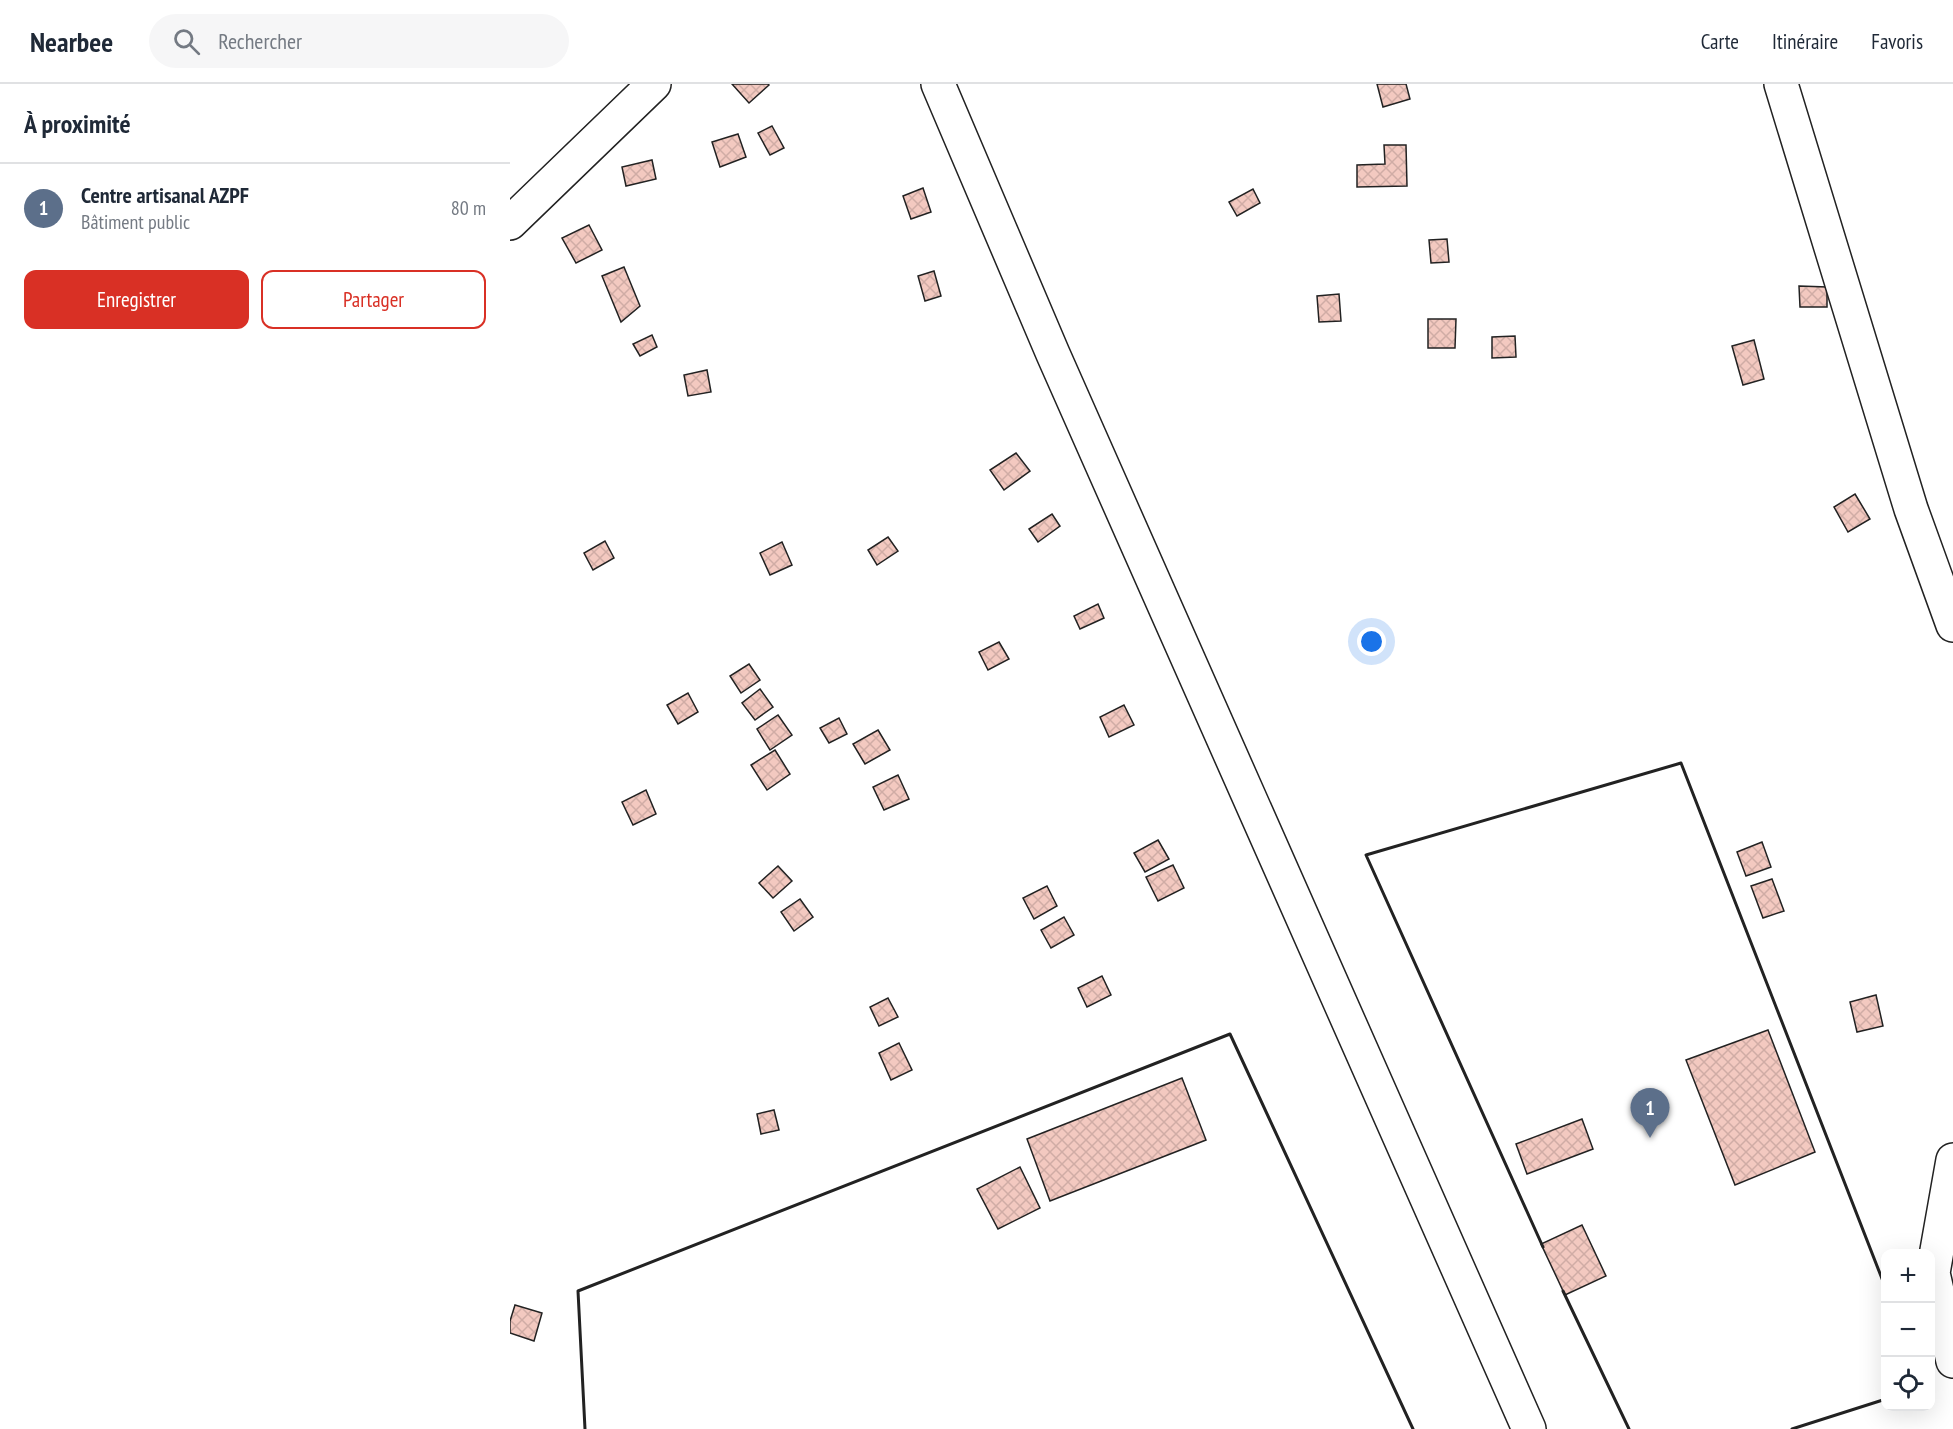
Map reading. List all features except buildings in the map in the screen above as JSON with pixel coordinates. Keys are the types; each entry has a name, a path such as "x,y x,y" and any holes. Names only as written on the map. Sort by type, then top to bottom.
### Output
{"street":[{"path":"510,223 654,84"},
{"path":"938,84 1053,354 1529,1429"},
{"path":"1781,84 1911,509 1953,625"},
{"path":"1953,1160 1933,1273 1953,1361"}],"wall":[{"path":"1543,1247 1366,855 1681,763 1881,1276"},
{"path":"585,1429 578,1291 1230,1034 1413,1429"},
{"path":"1563,1291 1629,1429"},
{"path":"1792,1429 1881,1401"}],"place":[{"name":"Centre artisanal AZPF","path":"1650,1138"}]}
